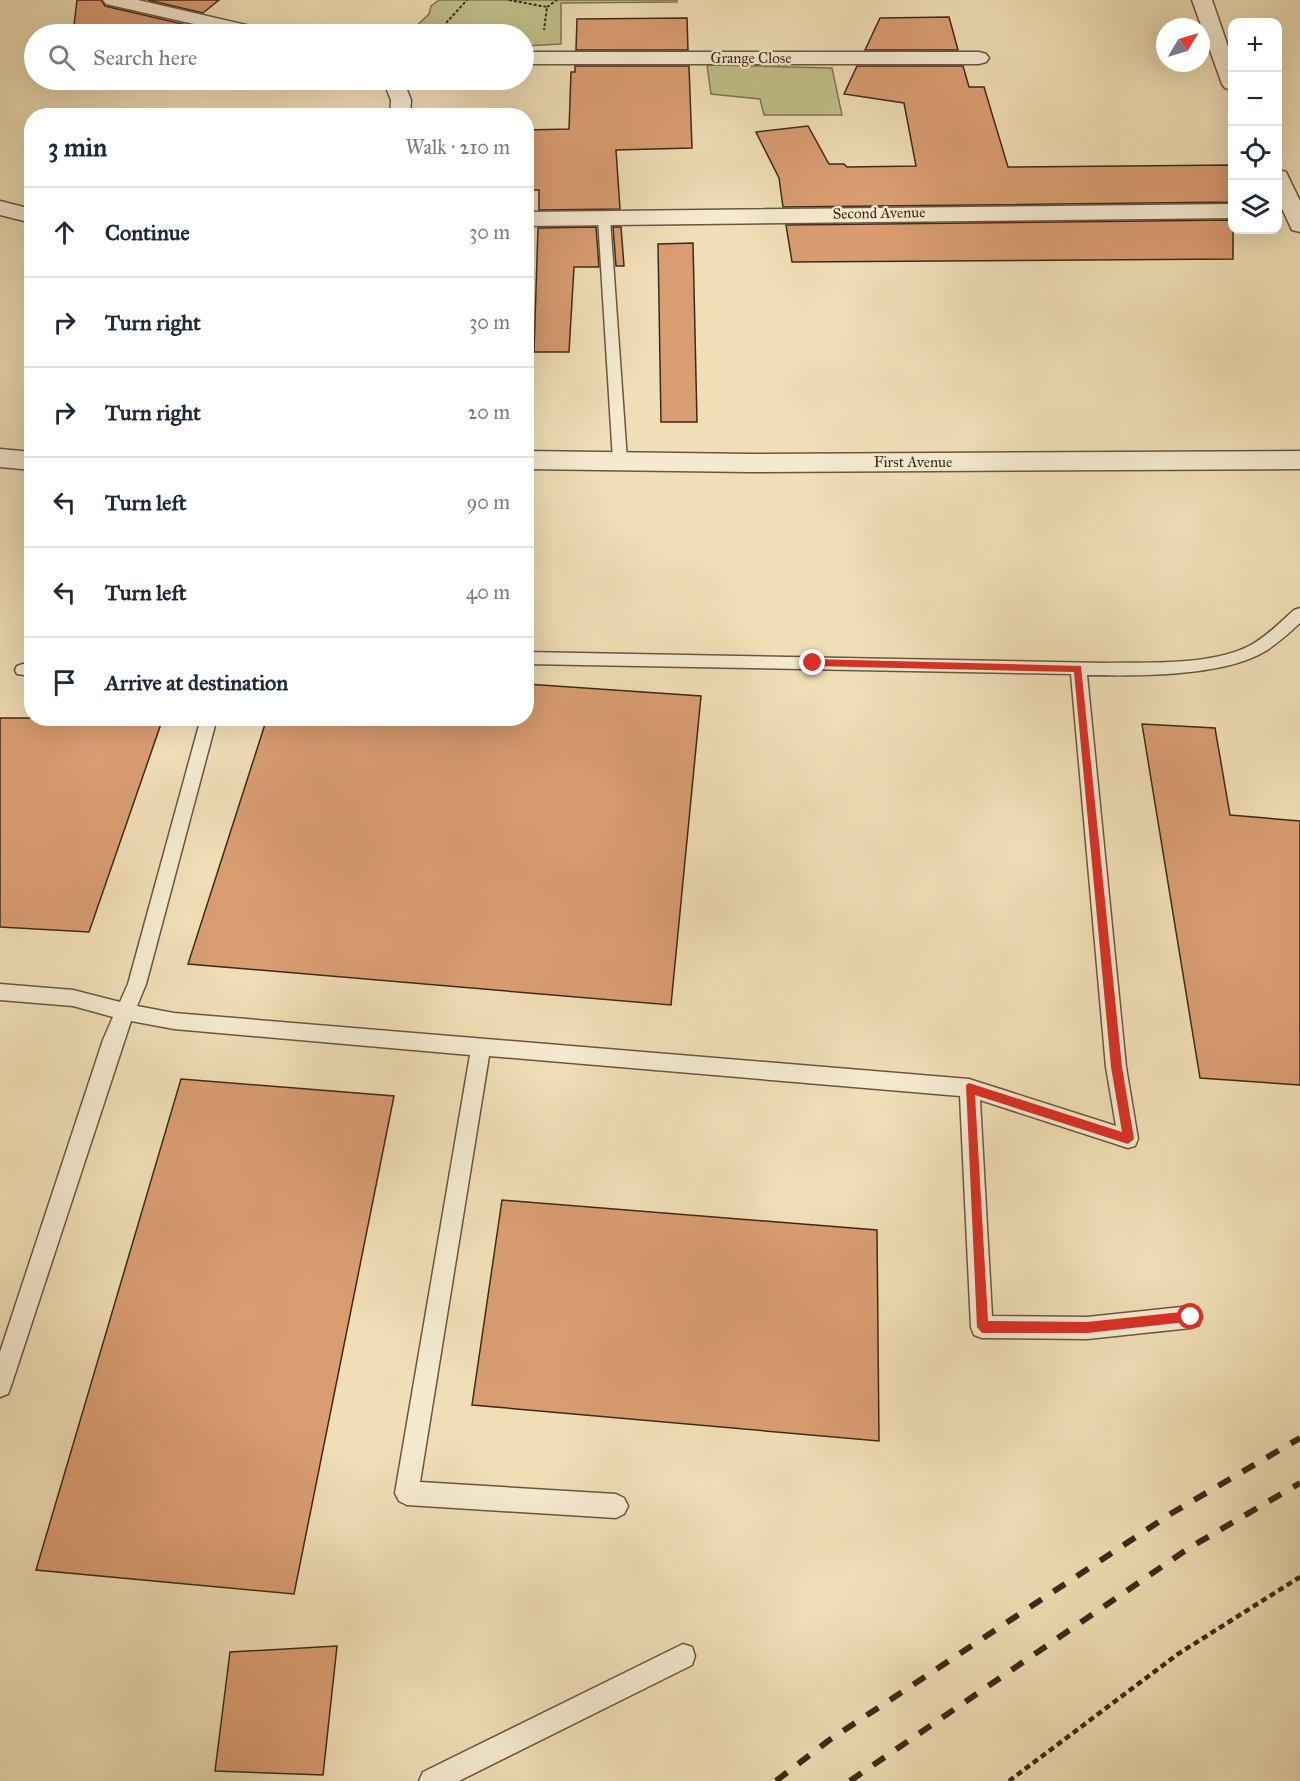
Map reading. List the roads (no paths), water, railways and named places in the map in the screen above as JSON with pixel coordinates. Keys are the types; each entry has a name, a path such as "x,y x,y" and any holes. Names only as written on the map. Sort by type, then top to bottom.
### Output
{"street":[{"path":"113,0 217,24"},
{"path":"1202,0 1229,72"},
{"name":"Grange Close","path":"534,58 979,58"},
{"path":"397,90 401,100 400,108"},
{"path":"1279,180 1290,216"},
{"path":"0,208 24,214"},
{"name":"Second Avenue","path":"534,219 1228,211"},
{"path":"0,458 24,460"},
{"name":"First Avenue","path":"534,460 750,464 1300,460"}],"lane":[{"path":"604,218 620,460"},
{"path":"534,658 1078,669 1182,666 1254,651 1300,615"},
{"path":"0,992 73,998 126,1012 174,1021 969,1088 1128,1139 1116,1067 1078,669"},
{"path":"0,1386 113,1040 137,984 207,726"},
{"path":"481,1047 407,1493 616,1506"},
{"path":"969,1088 982,1327 1087,1328 1191,1317"},
{"path":"432,1781 683,1656"}],"railway":[{"path":"776,1781 828,1741 1172,1513 1300,1438"},
{"path":"850,1781 1189,1548 1300,1483"}]}
